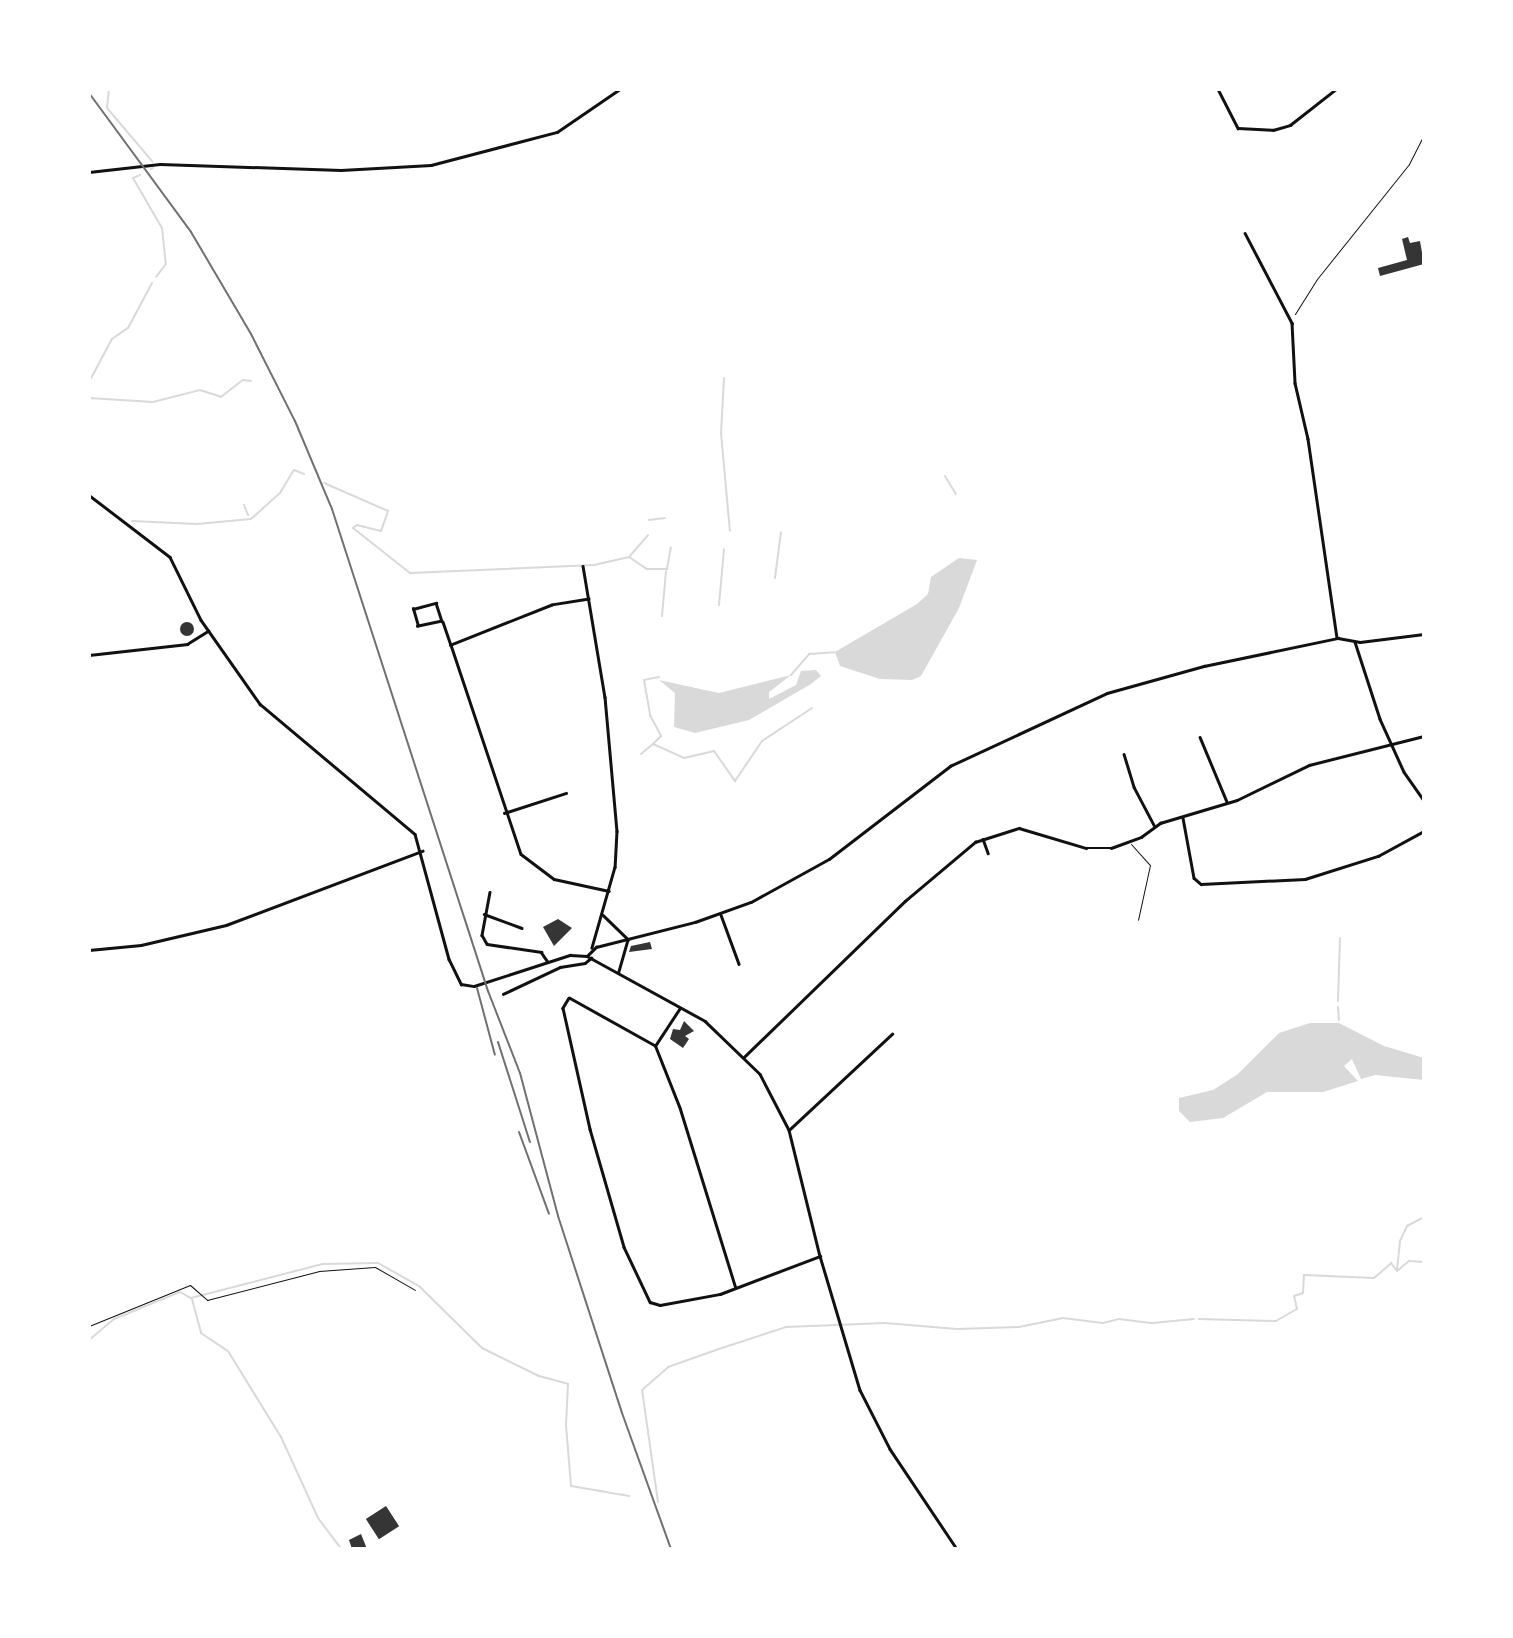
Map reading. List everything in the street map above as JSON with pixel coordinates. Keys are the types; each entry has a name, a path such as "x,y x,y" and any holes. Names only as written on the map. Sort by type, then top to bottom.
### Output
{"street":[{"path":"89,172 160,163 341,170 431,165 557,132 620,89"},
{"path":"1218,89 1234,124 1273,130 1284,129 1336,89"},
{"path":"1245,233 1262,272 1292,323 1295,383 1308,439 1338,638"},
{"path":"89,495 170,557 208,631 260,704 345,779 411,829 422,851 452,969 467,986 559,959 589,957 716,1030 769,1086 789,1130 839,1322 876,1424 957,1549"},
{"path":"503,994 561,967 585,963 610,891 617,849 615,778 583,566"},
{"path":"451,645 551,606 589,599"},
{"path":"442,621 418,626 413,609 436,603 451,645 504,813 517,848 537,870 554,878 610,891"},
{"path":"89,655 187,644 208,631"},
{"path":"592,948 721,915 805,873 938,774 1037,723 1132,685 1338,638 1356,642 1424,634"},
{"path":"1356,642 1391,744 1424,801"},
{"path":"744,1057 957,853 983,839 1019,828 1086,848 1130,842 1155,825 1228,803 1309,765 1424,736"},
{"path":"1200,737 1228,803"},
{"path":"1124,754 1137,794 1155,825"},
{"path":"504,813 566,793"},
{"path":"1183,817 1194,878 1201,884 1304,879 1378,856 1424,831"},
{"path":"983,839 988,853"},
{"path":"89,950 141,945 226,925 422,851"},
{"path":"490,892 482,935 487,944 541,952 548,962"},
{"path":"484,914 522,928"},
{"path":"603,915 628,939"},
{"path":"721,915 740,964"},
{"path":"618,974 628,939"},
{"path":"559,959 561,967"},
{"path":"735,1286 681,1111 655,1046 569,998 563,1008 593,1138 624,1247 650,1302 669,1304 735,1286 820,1256"},
{"path":"655,1046 680,1008"},
{"path":"789,1130 892,1034"}],"lane":[{"path":"1130,842 1150,865 1138,920"}],"path":[{"path":"1292,323 1303,298 1382,200 1424,135"},
{"path":"89,1326 190,1285 201,1299 319,1271 375,1267 415,1290"}],"shaded area":[{"path":"959,558 977,560 959,608 921,676 912,680 880,679 840,666 835,652 917,604 928,594 931,577"},
{"path":"816,670 821,676 811,684 749,720 695,733 674,727 675,693 659,680 719,693 791,675 769,692 769,699 796,685 801,671"},
{"path":"1310,1023 1339,1023 1384,1046 1424,1058 1424,1080 1375,1075 1361,1079 1352,1059 1344,1066 1358,1081 1323,1092 1267,1092 1223,1118 1190,1122 1179,1111 1179,1098 1213,1090 1238,1074 1279,1033"}],"building":[{"path":"1408,237 1410,243 1420,241 1424,264 1380,276 1378,268 1407,260 1402,239"},
{"path":"184,622 190,622 194,629 190,636 184,636 180,632 180,626"},
{"path":"558,919 572,928 554,946 543,927"},
{"path":"650,942 652,949 629,952 631,946"},
{"path":"684,1021 694,1031 685,1036 689,1039 683,1048 670,1039 673,1029 680,1030"},
{"path":"386,1506 399,1526 379,1539 366,1519"},
{"path":"361,1534 367,1549 352,1549 349,1540"}],"waterway":[{"path":"109,89 107,108 152,161"},
{"path":"140,175 133,178 162,228 166,264 156,277"},
{"path":"89,382 112,339 128,328 152,283"},
{"path":"724,378 721,433 730,531"},
{"path":"89,398 153,402 200,390 221,397 243,380 251,381"},
{"path":"132,521 197,524 251,519 280,493 294,470 304,474"},
{"path":"945,476 956,494"},
{"path":"324,483 388,511 381,531 357,525 353,528 410,573 594,565 629,557 648,535"},
{"path":"244,505 248,515"},
{"path":"649,520 665,518"},
{"path":"775,578 781,532"},
{"path":"629,557 647,569 667,569 671,547"},
{"path":"719,605 724,549"},
{"path":"662,616 666,571"},
{"path":"791,675 809,654 835,652"},
{"path":"659,677 644,680 650,715 661,736 653,744 684,758 714,751 735,781 762,741 812,708"},
{"path":"641,754 653,744"},
{"path":"1338,1001 1340,938"},
{"path":"1338,1007 1339,1020"},
{"path":"1397,1270 1400,1241 1407,1226 1424,1217"},
{"path":"1199,1319 1276,1321 1297,1309 1294,1296 1303,1293 1304,1275 1374,1278 1391,1263 1397,1271 1409,1261 1424,1262"},
{"path":"89,1340 114,1319 180,1292 191,1298 322,1264 378,1263 417,1285"},
{"path":"419,1286 482,1348 539,1376 568,1384 566,1425 571,1486 629,1496"},
{"path":"192,1299 201,1333 228,1351 281,1437 318,1518 341,1549"},
{"path":"658,1502 642,1390 668,1367 716,1350 786,1327 885,1323 957,1329 1019,1327 1063,1318 1103,1323 1119,1319 1153,1323 1194,1319"}],"railway":[{"path":"89,93 191,232 251,334 295,421 332,509 488,991 520,1073 558,1216 622,1413 671,1549"},
{"path":"477,988 495,1055"},
{"path":"498,1042 530,1142"},
{"path":"519,1132 549,1214"}]}
